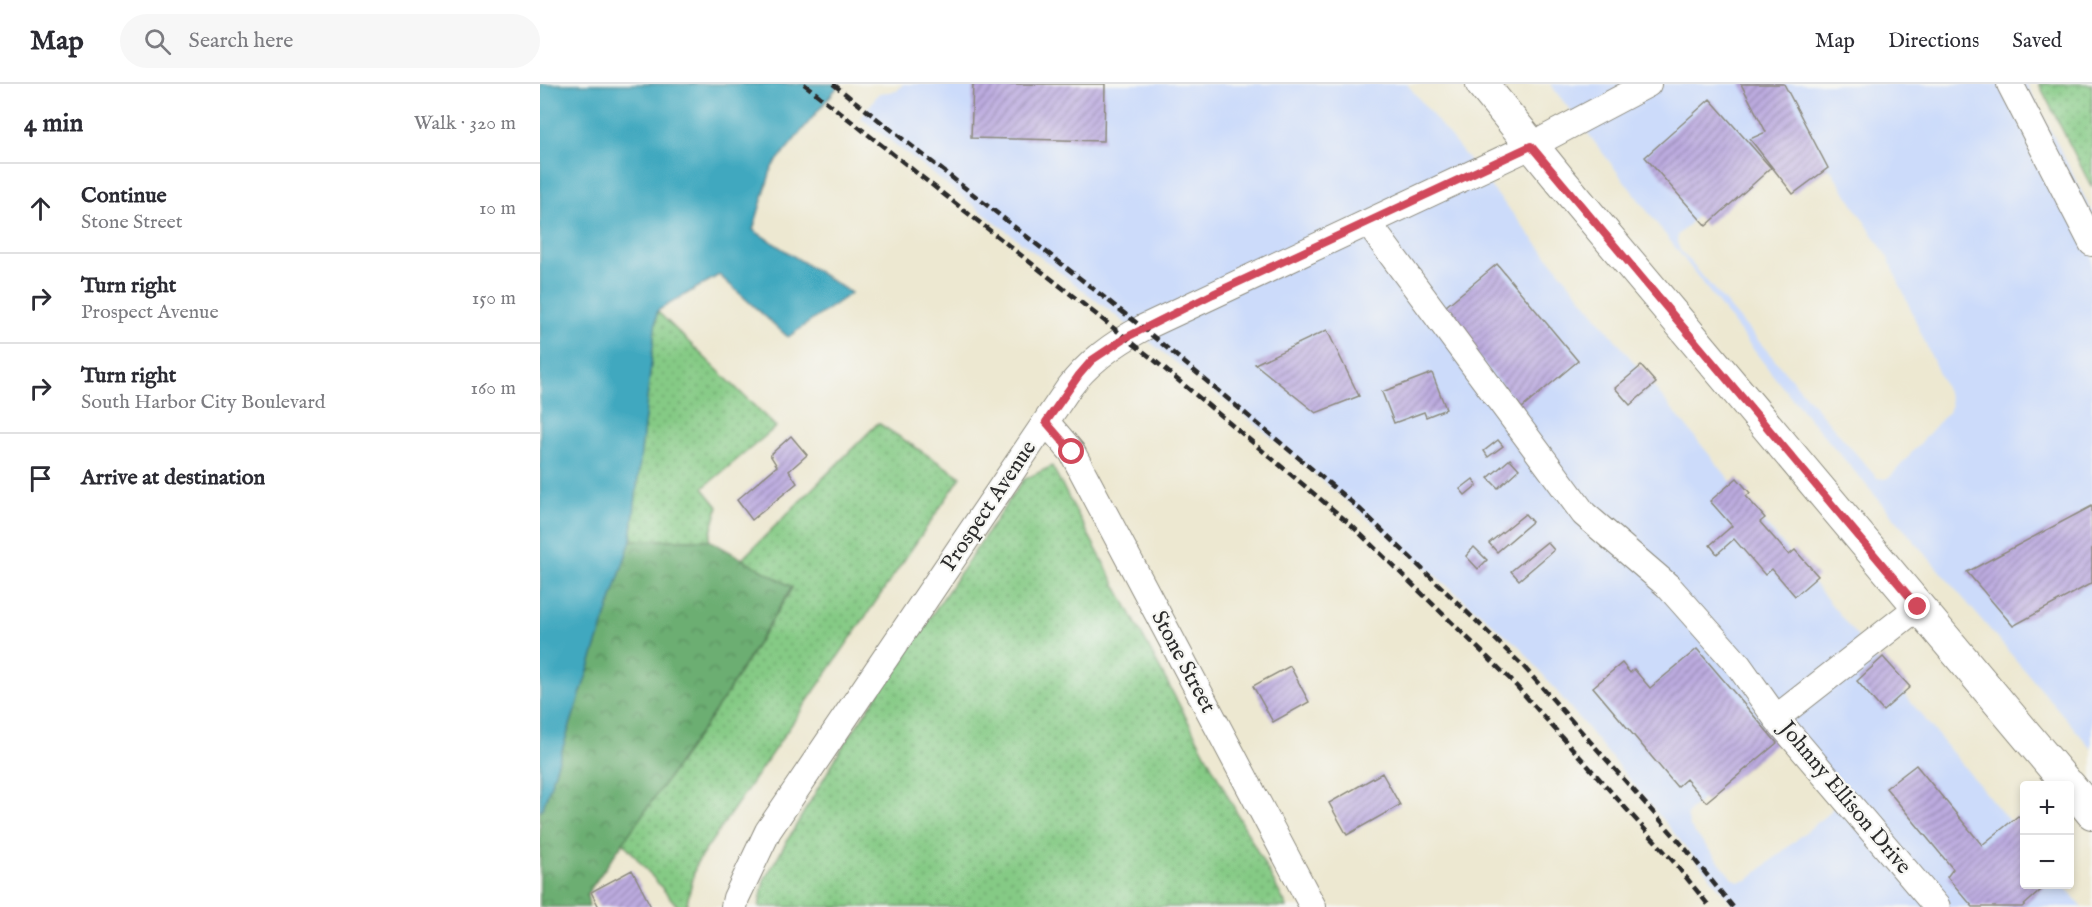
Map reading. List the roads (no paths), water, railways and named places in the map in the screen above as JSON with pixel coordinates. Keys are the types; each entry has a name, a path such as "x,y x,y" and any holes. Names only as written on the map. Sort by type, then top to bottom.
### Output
{"main road":[{"path":"1482,84 1531,146 2065,781"},
{"path":"2074,792 2092,813"}],"street":[{"name":"Prospect Avenue","path":"734,907 736,898 768,831 1046,422 1092,360 1125,338 1213,294 1531,146 1648,84"},
{"path":"2010,84 2092,243"},
{"path":"1368,223 1584,514 1668,586 1739,666 1776,718"},
{"name":"Stone Street","path":"1046,422 1072,452 1313,907"},
{"name":"Johnny Ellison Drive","path":"1918,607 1776,718 1937,907"}],"water":[{"path":"540,84 840,84 772,167 753,230 851,293 788,337 719,275 657,311 631,540 543,808 540,811"}],"railway":[{"path":"804,84 1154,360 1349,523 1511,680 1673,861 1710,907"},
{"path":"833,84 1143,328 1361,510 1523,666 1685,848 1733,907"}]}
